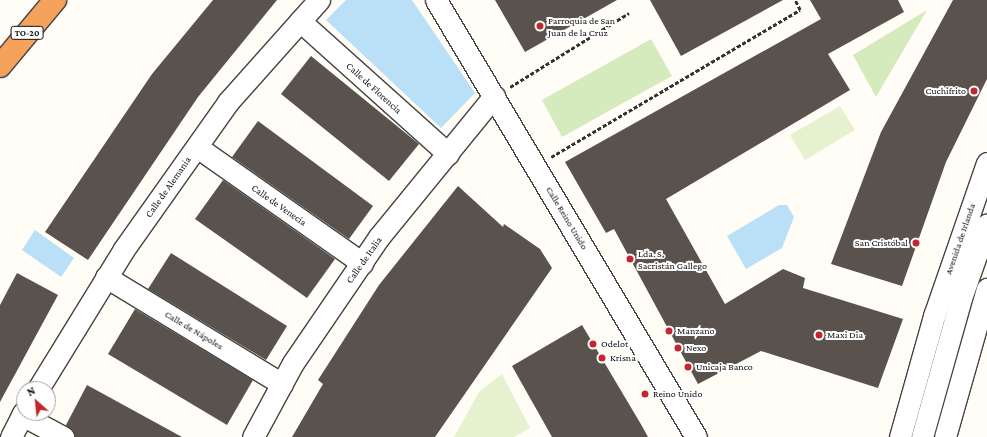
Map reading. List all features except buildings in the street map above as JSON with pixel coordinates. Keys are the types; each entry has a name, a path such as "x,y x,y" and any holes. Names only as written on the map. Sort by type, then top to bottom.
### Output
{"highway":[{"name":"TO-20","path":"0,66 55,0"}],"street":[{"name":"Calle de Alemania","path":"43,381 106,277 228,102 319,0"},
{"name":"Calle Reino Unido","path":"436,0 696,437"},
{"name":"Calle de Florencia","path":"300,21 448,154"},
{"name":"Calle de Italia","path":"253,437 282,384 362,263 494,96"},
{"name":"Calle de Venecia","path":"197,147 362,263"},
{"name":"Avenida de Irlanda","path":"900,437 934,316 987,163"},
{"name":"Avenida de Irlanda","path":"922,437 954,323 987,224"},
{"name":"Calle de Nápoles","path":"106,277 282,384"},
{"path":"945,437 987,289"},
{"path":"934,316 954,323"},
{"path":"11,437 19,421"},
{"path":"36,421 63,437"}],"path":[{"path":"536,166 800,10 795,0"},
{"path":"494,96 629,13"}],"green space":[{"path":"927,10 876,97 853,55"},
{"path":"651,39 672,76 562,137 542,100"},
{"path":"840,106 855,130 805,160 790,135"},
{"path":"502,374 530,428 514,437 454,437 479,392"}],"water":[{"path":"346,0 412,0 475,93 441,128 326,20"},
{"path":"779,205 787,205 794,217 782,248 746,269 727,236"},
{"path":"35,230 74,258 61,277 22,250"}],"place":[{"name":"Parroquia de San Juan de la Cruz","path":"540,26"},
{"name":"Cuchifrito","path":"974,91"},
{"name":"San Cristóbal","path":"916,243"},
{"name":"Lda. S. Sacristán Gallego","path":"630,259"},
{"name":"Manzano","path":"669,331"},
{"name":"Maxi Dia","path":"819,335"},
{"name":"Odelot","path":"593,344"},
{"name":"Nexo","path":"678,348"},
{"name":"Krisna","path":"602,358"},
{"name":"Unicaja Banco","path":"688,367"},
{"name":"Reino Unido","path":"645,394"}]}
